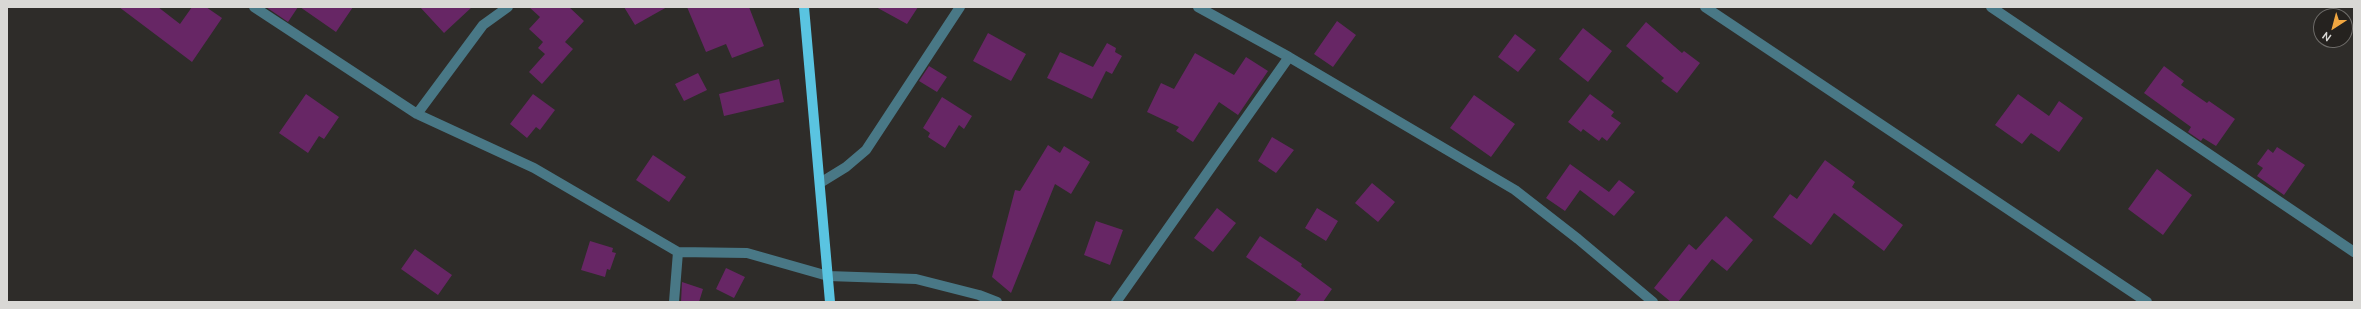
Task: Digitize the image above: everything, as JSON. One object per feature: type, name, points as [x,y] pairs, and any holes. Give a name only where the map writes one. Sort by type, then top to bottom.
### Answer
[{"type":"main road","points":[[804,7],[830,302]]},
{"type":"street","points":[[254,7],[417,114],[534,168],[678,252],[747,253],[828,276],[916,279],[979,295],[997,302]]},
{"type":"street","points":[[417,114],[483,25],[508,7]]},
{"type":"street","points":[[820,183],[846,168],[866,150],[960,7]]},
{"type":"street","points":[[1198,7],[1289,57],[1515,190],[1578,239],[1654,302]]},
{"type":"street","points":[[1705,7],[2147,302]]},
{"type":"street","points":[[1991,7],[2354,252]]},
{"type":"street","points":[[1116,302],[1289,57]]},
{"type":"street","points":[[674,302],[678,252]]},
{"type":"building","points":[[119,7],[158,7],[180,24],[192,7],[206,7],[222,18],[192,62]]},
{"type":"building","points":[[266,7],[298,7],[288,22]]},
{"type":"building","points":[[300,7],[353,7],[336,32]]},
{"type":"building","points":[[420,7],[472,7],[444,33]]},
{"type":"building","points":[[529,7],[569,7],[584,21],[565,42],[573,49],[542,84],[529,72],[545,54],[538,48],[543,42],[529,29],[540,17]]},
{"type":"building","points":[[624,7],[667,7],[635,25]]},
{"type":"building","points":[[687,7],[749,7],[764,46],[732,58],[726,44],[706,52]]},
{"type":"building","points":[[876,7],[918,7],[907,24]]},
{"type":"building","points":[[1337,21],[1356,35],[1333,67],[1314,54]]},
{"type":"building","points":[[1646,22],[1682,53],[1684,51],[1700,63],[1677,93],[1661,81],[1664,78],[1626,46]]},
{"type":"building","points":[[1583,28],[1612,51],[1588,82],[1559,59]]},
{"type":"building","points":[[988,33],[1026,54],[1011,81],[973,61]]},
{"type":"building","points":[[1515,34],[1536,50],[1518,72],[1498,57]]},
{"type":"building","points":[[1107,43],[1116,48],[1115,52],[1122,56],[1112,74],[1106,71],[1092,99],[1047,78],[1060,52],[1093,67]]},
{"type":"building","points":[[1195,53],[1234,75],[1246,57],[1268,71],[1238,115],[1219,102],[1193,142],[1176,131],[1179,127],[1147,112],[1161,83],[1174,89]]},
{"type":"building","points":[[929,66],[947,77],[937,92],[919,81]]},
{"type":"building","points":[[2164,66],[2184,81],[2181,85],[2207,103],[2209,101],[2235,119],[2216,146],[2203,138],[2201,141],[2188,132],[2191,127],[2144,93]]},
{"type":"building","points":[[698,73],[707,90],[684,101],[675,84]]},
{"type":"building","points":[[779,79],[784,102],[724,116],[719,94]]},
{"type":"building","points":[[306,94],[339,117],[324,139],[319,136],[308,153],[279,133]]},
{"type":"building","points":[[533,94],[555,110],[540,130],[536,127],[527,138],[510,124]]},
{"type":"building","points":[[1590,94],[1614,112],[1611,116],[1621,123],[1607,141],[1602,137],[1599,141],[1583,129],[1581,132],[1568,122]]},
{"type":"building","points":[[2018,94],[2049,116],[2059,101],[2083,118],[2059,152],[2031,133],[2022,144],[1995,125]]},
{"type":"building","points":[[1474,95],[1515,124],[1491,157],[1450,128]]},
{"type":"building","points":[[942,97],[972,116],[964,129],[959,125],[945,148],[928,137],[930,133],[923,128]]},
{"type":"building","points":[[1272,137],[1294,150],[1276,173],[1258,161]]},
{"type":"building","points":[[1048,145],[1060,153],[1064,146],[1090,162],[1071,194],[1055,184],[1011,293],[992,277],[1015,190],[1020,191]]},
{"type":"building","points":[[2277,147],[2305,165],[2284,195],[2257,176],[2263,168],[2257,164],[2268,149],[2273,153]]},
{"type":"building","points":[[653,155],[686,177],[669,202],[636,180]]},
{"type":"building","points":[[1825,160],[1855,182],[1852,187],[1903,225],[1884,251],[1834,213],[1811,245],[1773,217],[1790,194],[1797,199]]},
{"type":"building","points":[[1570,164],[1609,192],[1619,180],[1635,192],[1614,216],[1580,190],[1565,211],[1546,198]]},
{"type":"building","points":[[2157,169],[2192,195],[2163,235],[2128,209]]},
{"type":"building","points":[[1372,183],[1395,202],[1378,222],[1355,203]]},
{"type":"building","points":[[1217,208],[1236,223],[1213,252],[1194,238]]},
{"type":"building","points":[[1317,208],[1338,221],[1326,241],[1305,228]]},
{"type":"building","points":[[1726,216],[1753,240],[1727,271],[1712,259],[1678,302],[1671,302],[1654,288],[1689,244],[1696,250]]},
{"type":"building","points":[[1096,221],[1123,230],[1110,265],[1084,255]]},
{"type":"building","points":[[1260,236],[1302,264],[1301,266],[1332,289],[1323,302],[1295,302],[1301,294],[1246,257]]},
{"type":"building","points":[[590,241],[613,248],[612,252],[616,253],[610,270],[607,269],[605,277],[581,270]]},
{"type":"building","points":[[415,249],[452,275],[438,295],[401,269]]},
{"type":"building","points":[[726,268],[745,277],[734,298],[716,289]]},
{"type":"building","points":[[682,282],[703,289],[699,302],[681,302]]}]
